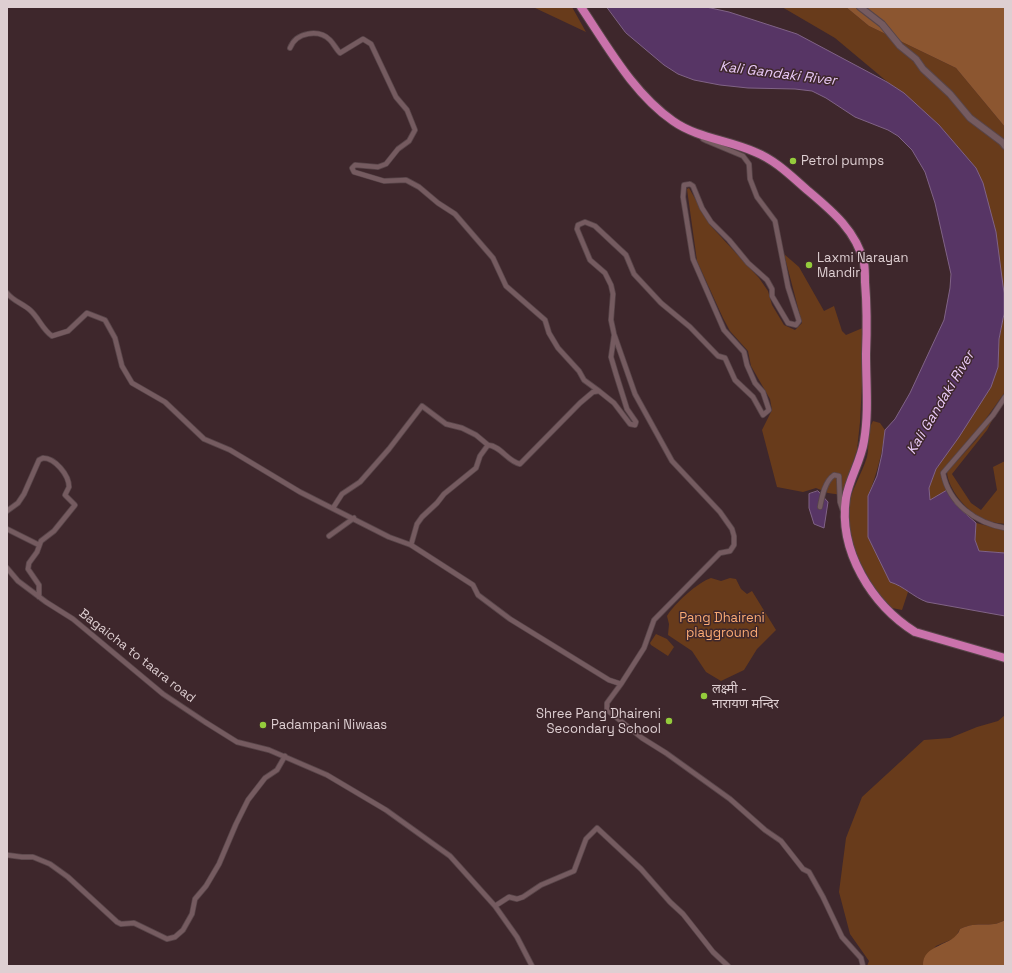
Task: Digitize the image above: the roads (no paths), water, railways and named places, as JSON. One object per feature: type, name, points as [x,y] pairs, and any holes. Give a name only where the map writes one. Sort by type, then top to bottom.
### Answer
[{"type":"highway","points":[[581,7],[624,71],[648,99],[673,121],[705,136],[753,151],[769,158],[839,218],[854,237],[864,264],[867,313],[866,371],[868,406],[864,442],[846,497],[844,523],[847,540],[853,558],[880,604],[905,626],[915,632],[1005,658]]},
{"type":"street","points":[[860,7],[882,24],[900,46],[916,59],[923,70],[950,94],[970,118],[1002,142],[1005,146]]},
{"type":"street","points":[[290,48],[295,40],[310,33],[329,39],[340,53],[363,39],[370,44],[396,97],[407,110],[415,130],[409,141],[398,149],[386,164],[378,167],[355,164],[352,168],[354,172],[384,181],[406,180],[419,187],[438,203],[455,214],[493,258],[506,286],[545,320],[549,333],[558,348],[579,371],[584,380],[614,403],[630,424],[635,425],[636,422],[627,409],[611,357],[614,334]]},
{"type":"street","points":[[705,136],[703,139],[743,156],[747,161],[750,179],[757,197],[775,220],[783,265],[799,321],[796,325],[788,323],[772,296],[772,289],[767,280],[748,264],[729,240],[711,222],[702,208],[693,186],[687,184],[684,185],[683,197],[693,259],[724,330],[744,352],[747,365],[755,383],[765,397],[768,413],[766,415],[761,414],[753,397],[735,380],[725,358],[718,356],[690,327],[661,303],[634,274],[626,255],[595,226],[589,223],[581,223],[578,225],[577,229],[590,260],[605,273],[611,285],[613,294],[611,320],[614,334],[635,394],[665,450],[687,478],[720,512],[732,529],[734,536],[734,545],[730,551],[720,553],[654,620],[644,648],[607,703],[607,710],[642,738],[666,753],[730,799],[765,830],[781,841],[802,869],[808,872],[811,876],[842,937],[861,958],[863,966]]},
{"type":"street","points":[[7,293],[14,300],[30,309],[44,330],[52,336],[68,331],[84,314],[90,313],[105,320],[115,338],[122,366],[132,383],[165,402],[204,439],[230,450],[300,492],[403,543],[411,545],[473,586],[478,595],[530,632],[609,680],[621,684]]},
{"type":"street","points":[[333,508],[342,494],[350,490],[370,471],[396,442],[422,406],[446,424],[462,428],[476,435],[488,445],[497,447],[512,461],[520,464],[580,403],[593,392],[599,390]]},
{"type":"street","points":[[1005,397],[993,415],[943,473],[944,481],[952,496],[959,504],[975,518],[989,525],[1005,528]]},
{"type":"street","points":[[411,545],[417,524],[422,517],[444,494],[476,468],[480,456],[488,445]]},
{"type":"street","points":[[7,511],[18,503],[24,494],[39,460],[48,458],[54,461],[69,481],[69,486],[65,495],[75,505],[54,531],[41,541],[37,552],[28,566],[28,569],[39,585],[39,597]]},
{"type":"street","points":[[820,507],[830,478],[834,475],[838,476],[840,502],[844,523]]},
{"type":"street","points":[[329,536],[354,518]]},
{"type":"street","points":[[7,529],[39,545]]},
{"type":"street","name":"Bagaicha to taara road","points":[[7,568],[18,581],[39,597],[73,619],[163,694],[205,722],[237,742],[264,748],[327,775],[399,819],[450,856],[495,906],[517,937],[532,966]]},
{"type":"street","points":[[7,855],[40,858],[68,877],[117,922],[121,924],[134,923],[158,936],[167,939],[171,938],[178,934],[186,926],[192,914],[195,899],[206,886],[219,864],[248,800],[265,778],[277,770],[285,756]]},
{"type":"street","points":[[495,906],[509,897],[517,899],[523,897],[541,885],[574,871],[586,839],[597,828],[641,869],[686,918],[713,952],[728,966]]},
{"type":"water","name":"Kali Gandaki River","points":[[607,7],[706,7],[729,12],[797,34],[887,82],[904,93],[939,125],[976,168],[983,183],[996,232],[1004,293],[1004,314],[999,339],[998,367],[991,387],[959,437],[936,469],[929,488],[930,500],[947,490],[956,505],[976,523],[975,540],[979,551],[1005,553],[1005,616],[927,602],[900,586],[890,582],[868,537],[868,496],[877,476],[885,430],[895,419],[910,393],[944,320],[950,288],[951,274],[935,203],[925,172],[912,150],[898,136],[888,130],[855,117],[826,98],[812,91],[720,85],[694,80],[678,74],[664,65],[626,33]]},
{"type":"water","points":[[818,491],[828,502],[824,528],[814,524],[809,508],[809,494]]},
{"type":"place","name":"Petrol pumps","points":[[793,161]]},
{"type":"place","name":"Laxmi Narayan Mandir","points":[[809,265]]},
{"type":"place","name":"लक्ष्मी - नारायण मन्दिर","points":[[704,696]]},
{"type":"place","name":"Shree Pang Dhaireni Secondary School","points":[[669,721]]},
{"type":"place","name":"Padampani Niwaas","points":[[263,725]]},
{"type":"park label","name":"Pang Dhaireni playground","points":[[722,626]]}]
